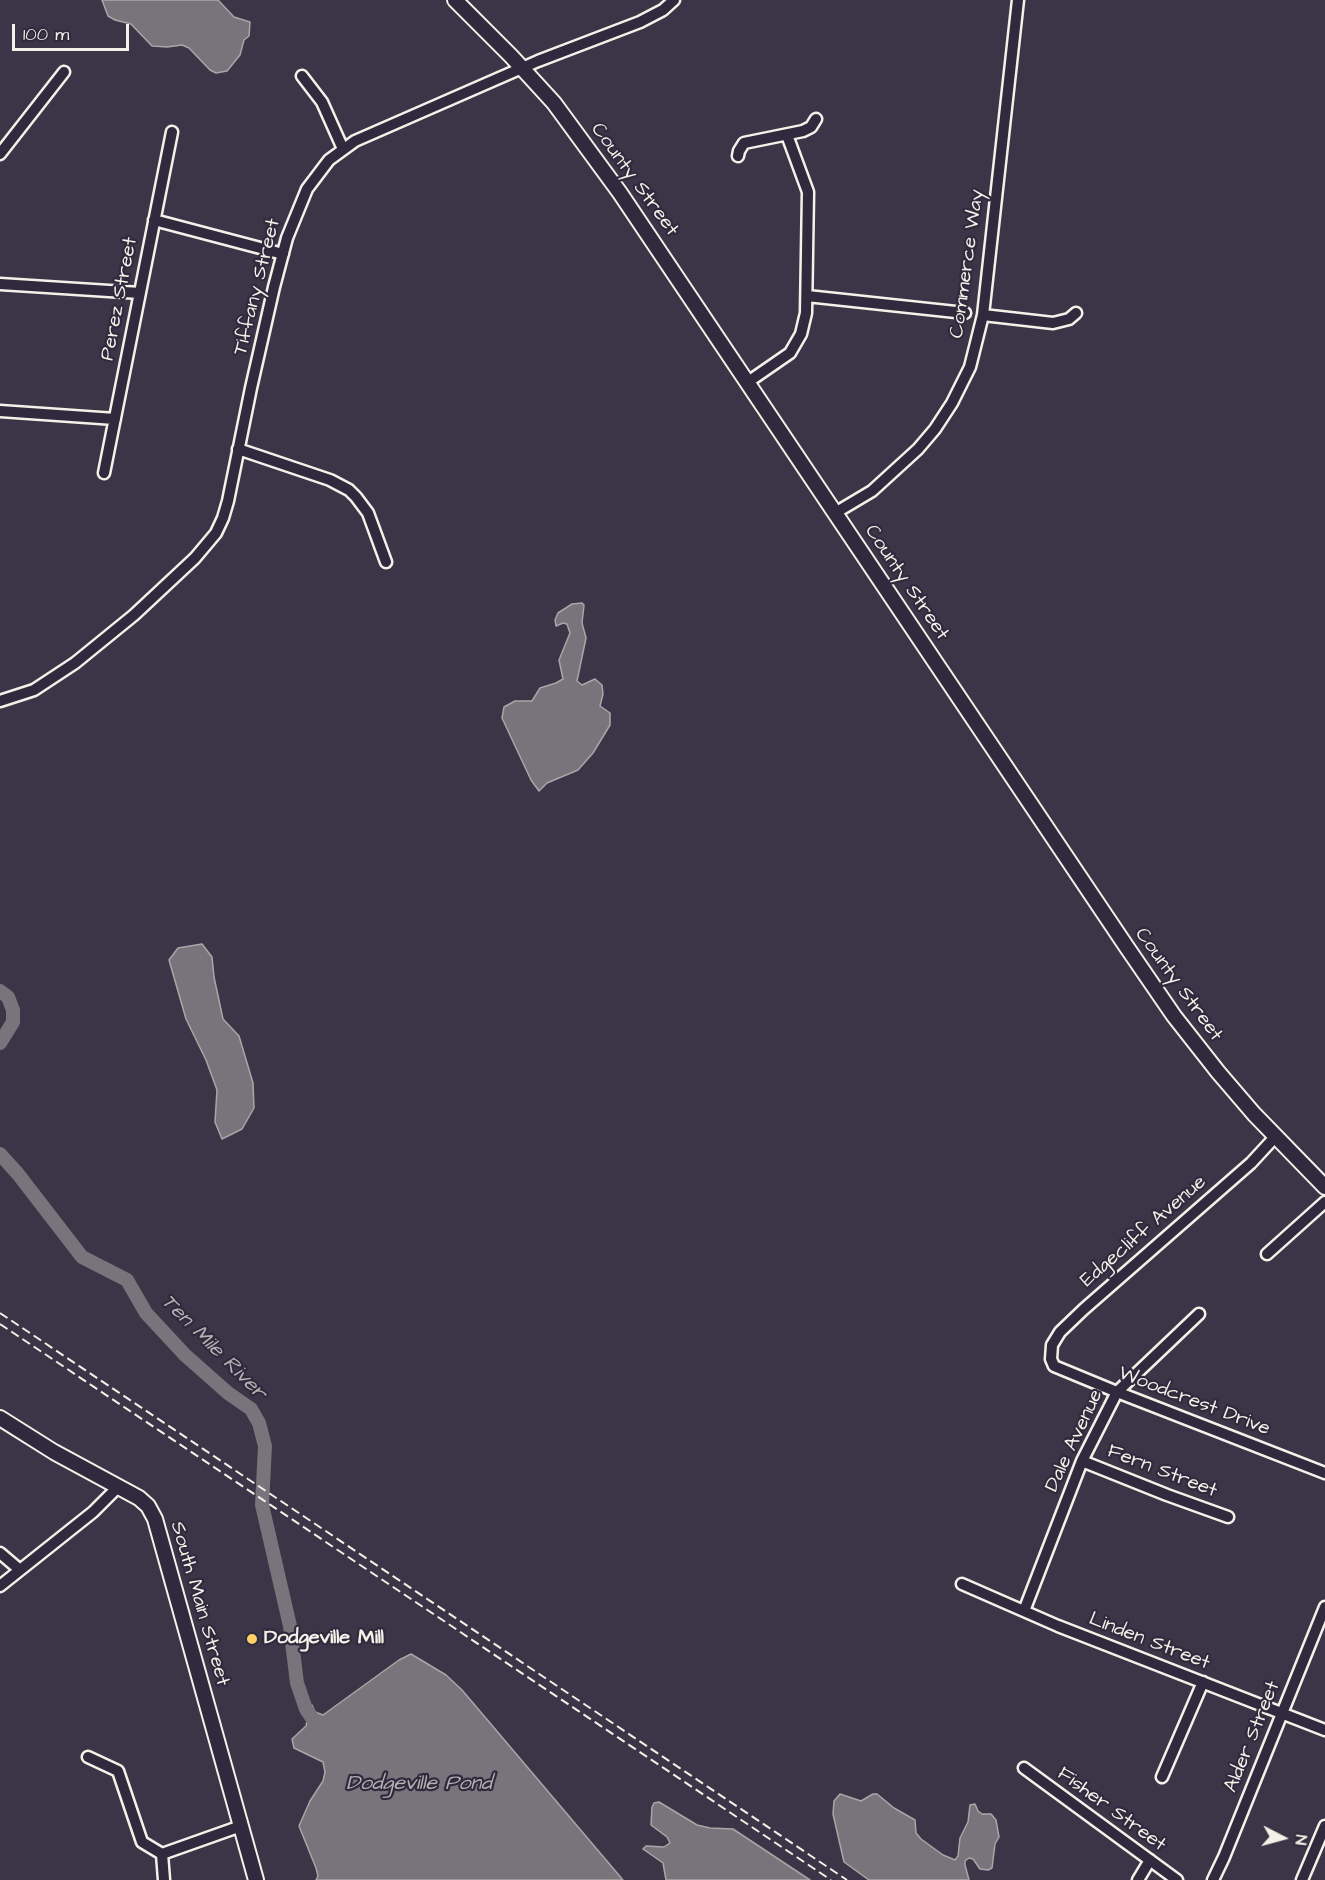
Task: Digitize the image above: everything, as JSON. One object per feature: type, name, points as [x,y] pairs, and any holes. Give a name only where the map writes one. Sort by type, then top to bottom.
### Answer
[{"type":"main road","name":"County Street","points":[[455,0],[554,103],[601,165],[1128,951],[1174,1016],[1218,1072],[1275,1137],[1325,1187]]},
{"type":"main road","name":"South Main Street","points":[[0,1418],[54,1452],[140,1498],[148,1506],[155,1519],[256,1880]]},
{"type":"street","name":"Tiffany Street","points":[[0,701],[34,690],[62,673],[134,615],[204,549],[223,518],[283,254],[307,189],[325,165],[343,149],[372,133],[640,22],[663,10],[674,0]]},
{"type":"street","name":"Commerce Way","points":[[835,513],[872,491],[935,429],[962,386],[976,348],[983,315],[1018,0]]},
{"type":"street","points":[[0,154],[64,72]]},
{"type":"street","points":[[302,76],[322,102],[343,149]]},
{"type":"street","points":[[738,156],[741,147],[748,142],[808,130],[816,119]]},
{"type":"street","name":"Perez Street","points":[[104,473],[172,132]]},
{"type":"street","points":[[748,382],[790,353],[801,334],[806,313],[808,192],[787,135]]},
{"type":"street","points":[[154,220],[283,254]]},
{"type":"street","points":[[0,284],[140,293]]},
{"type":"street","points":[[807,296],[965,312]]},
{"type":"street","points":[[983,315],[1053,323],[1069,319],[1076,313]]},
{"type":"street","points":[[0,411],[115,419]]},
{"type":"street","points":[[238,449],[330,480],[349,490],[368,513],[386,562]]},
{"type":"street","name":"Edgecliff Avenue","points":[[1052,1362],[1052,1345],[1060,1332],[1251,1162],[1275,1137]]},
{"type":"street","points":[[1267,1254],[1325,1202]]},
{"type":"street","name":"Dale Avenue","points":[[1023,1611],[1082,1461],[1117,1392],[1199,1314]]},
{"type":"street","name":"Woodcrest Drive","points":[[1052,1362],[1054,1366],[1117,1392],[1325,1473]]},
{"type":"street","name":"Fern Street","points":[[1082,1461],[1228,1517]]},
{"type":"street","points":[[0,1586],[93,1512],[119,1486]]},
{"type":"street","points":[[0,1553],[20,1570]]},
{"type":"street","name":"Linden Street","points":[[962,1584],[1023,1611],[1325,1730]]},
{"type":"street","name":"Alder Street","points":[[1213,1880],[1325,1607]]},
{"type":"street","points":[[1162,1777],[1203,1682]]},
{"type":"street","points":[[88,1757],[118,1771],[142,1842],[162,1854]]},
{"type":"street","name":"Fisher Street","points":[[1024,1768],[1178,1880]]},
{"type":"street","points":[[162,1854],[241,1826]]},
{"type":"street","points":[[1302,1880],[1325,1826]]},
{"type":"street","points":[[162,1854],[164,1880]]},
{"type":"street","points":[[1138,1880],[1150,1860]]},
{"type":"water","points":[[102,0],[218,0],[234,17],[250,22],[249,36],[244,40],[240,55],[227,71],[216,73],[210,70],[189,48],[182,45],[152,46],[131,24],[108,16]]},
{"type":"water","points":[[582,603],[584,605],[582,623],[586,638],[577,681],[582,685],[595,679],[602,685],[603,694],[600,706],[610,713],[610,725],[593,753],[578,770],[547,783],[539,791],[531,780],[502,718],[504,707],[515,701],[532,701],[540,688],[563,679],[559,660],[570,633],[567,624],[556,626],[555,620],[558,613],[572,604]]},
{"type":"water","points":[[202,944],[212,957],[223,1019],[239,1036],[253,1083],[254,1108],[242,1129],[222,1139],[215,1122],[217,1090],[206,1060],[186,1019],[169,960],[178,948]]},
{"type":"water","name":"Dodgeville Pond","points":[[411,1654],[446,1675],[462,1690],[623,1880],[316,1880],[318,1876],[316,1868],[299,1826],[310,1801],[323,1781],[325,1772],[323,1762],[294,1748],[292,1739],[306,1726],[307,1721],[302,1712],[312,1705],[315,1712],[323,1715],[399,1660]]},
{"type":"water","points":[[840,1794],[861,1801],[877,1794],[894,1808],[915,1820],[916,1833],[921,1839],[943,1855],[955,1860],[958,1856],[960,1838],[968,1822],[970,1805],[975,1804],[978,1811],[982,1814],[991,1814],[996,1820],[999,1837],[995,1844],[992,1868],[980,1869],[973,1859],[969,1858],[965,1861],[965,1865],[969,1880],[869,1880],[844,1862],[833,1814],[834,1801]]},
{"type":"water","points":[[659,1802],[697,1825],[733,1829],[810,1880],[666,1880],[663,1863],[643,1849],[646,1846],[664,1847],[670,1843],[667,1837],[651,1825],[652,1807],[654,1803]]},
{"type":"waterway","name":"Ten Mile River","points":[[0,991],[8,997],[13,1010],[13,1022],[0,1043]]},
{"type":"waterway","name":"Ten Mile River","points":[[0,1154],[82,1257],[127,1280],[146,1313],[185,1355],[228,1393],[251,1409],[259,1423],[265,1446],[262,1505],[290,1626],[297,1683],[306,1709],[316,1724]]},
{"type":"railway","points":[[0,1313],[847,1880]]},
{"type":"railway","points":[[0,1324],[831,1880]]},
{"type":"place","name":"Dodgeville Mill","points":[[252,1639]]}]
